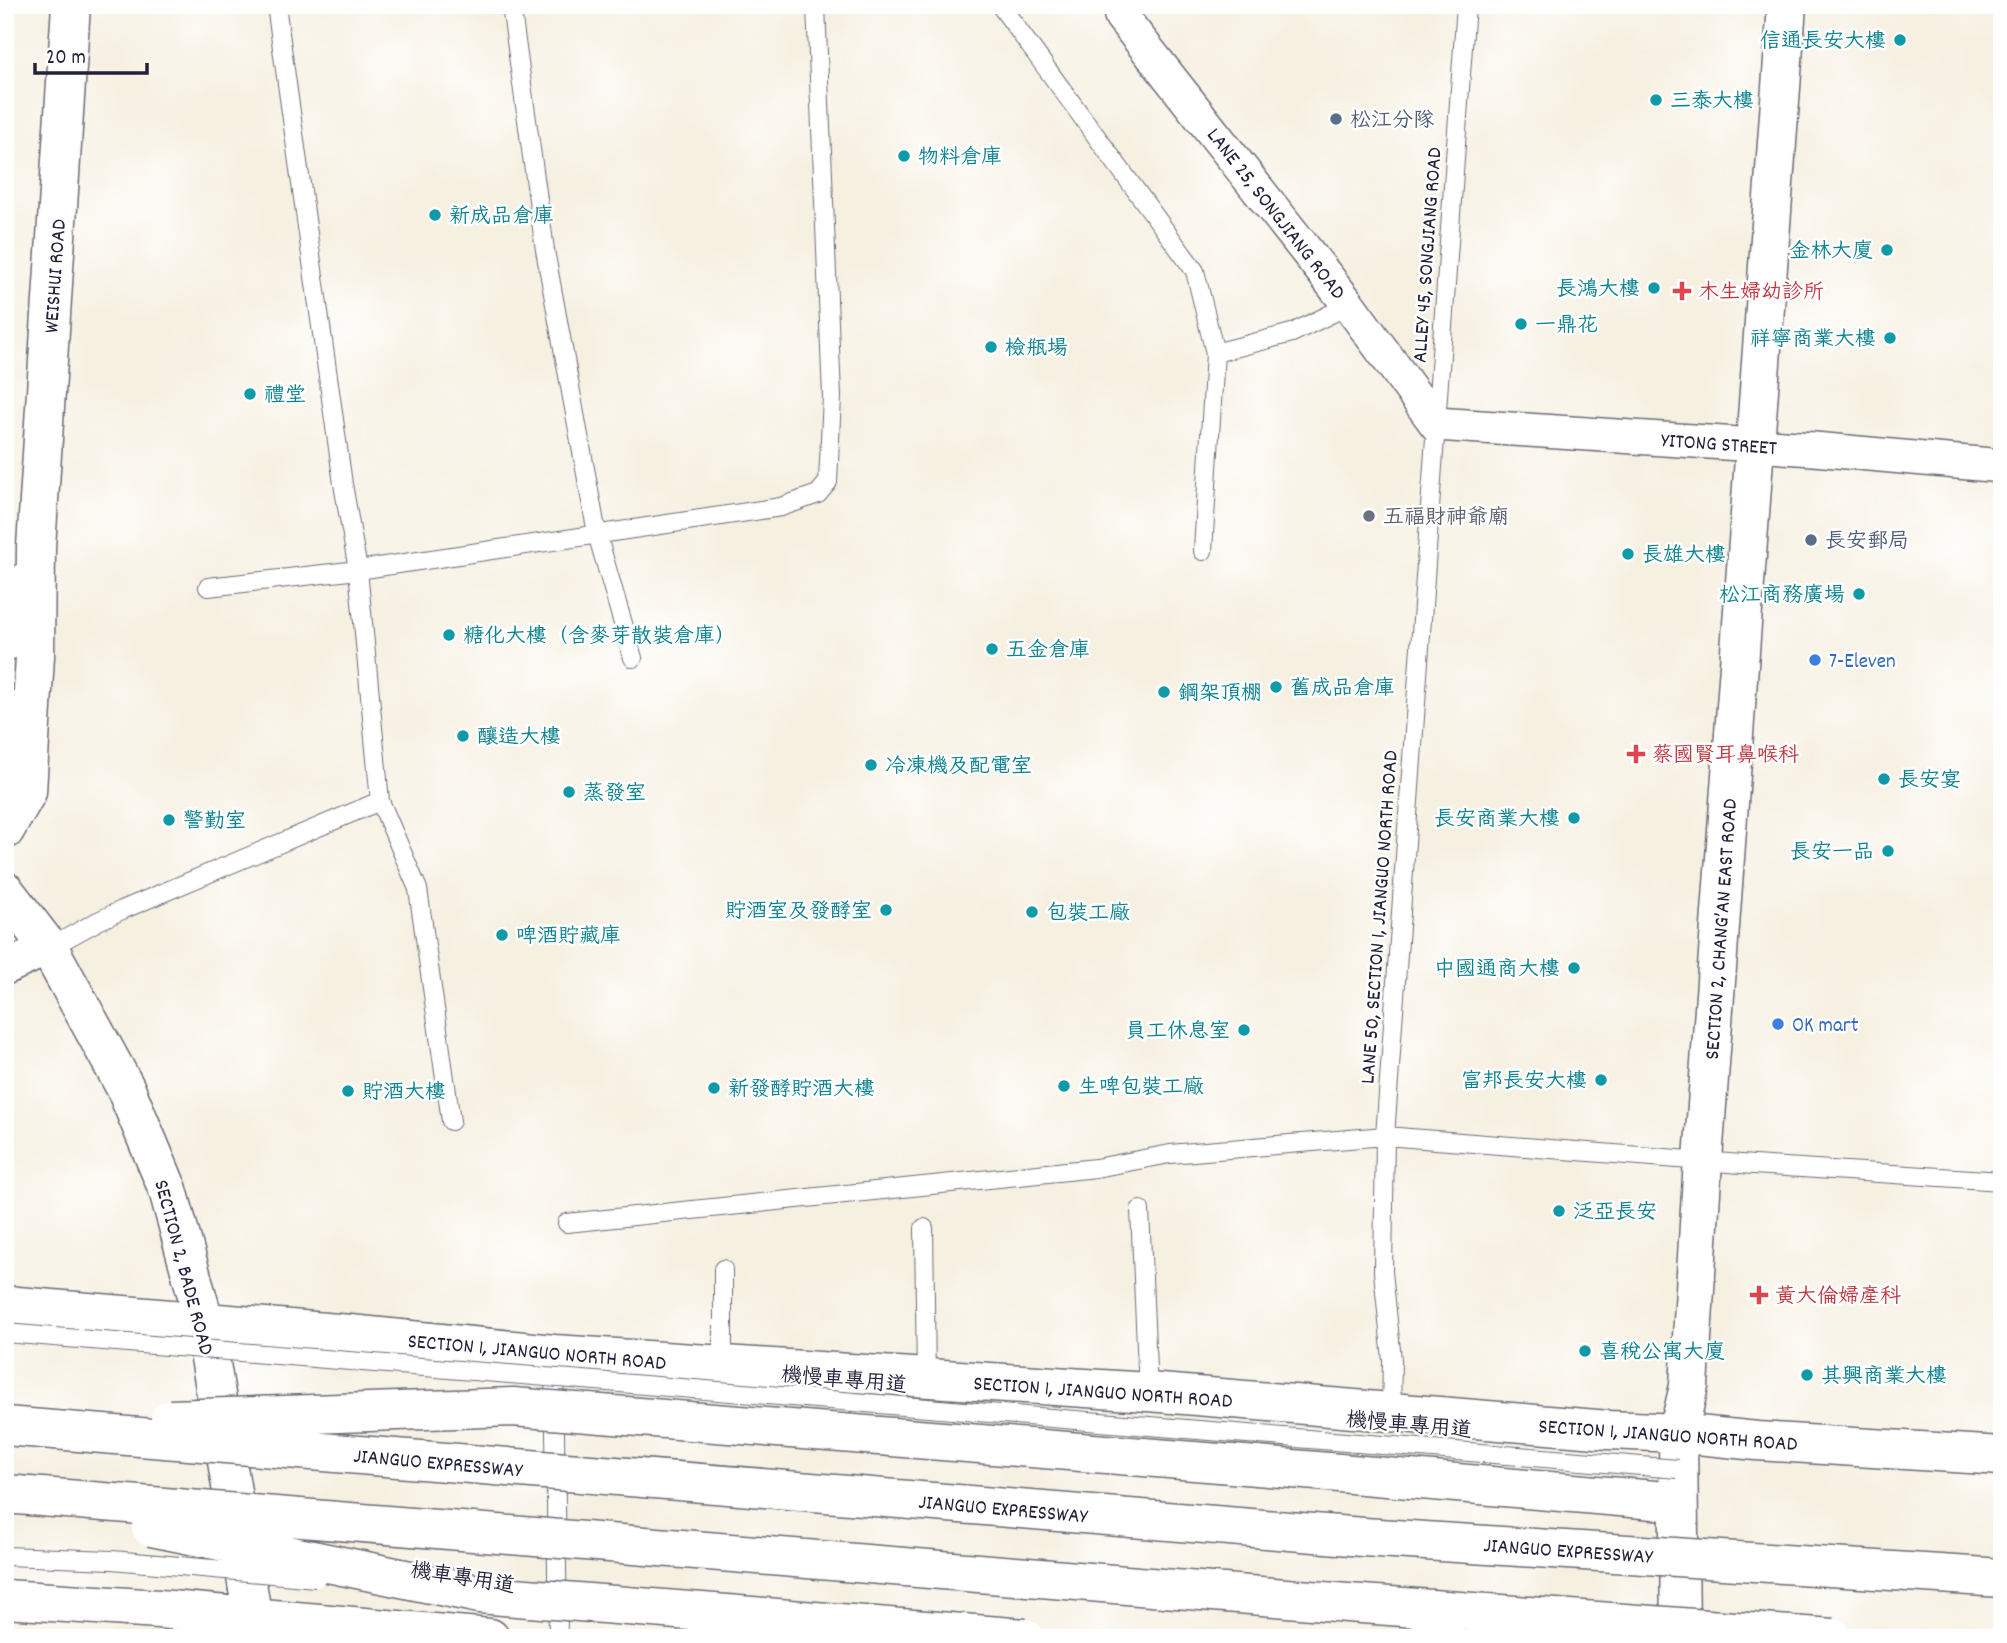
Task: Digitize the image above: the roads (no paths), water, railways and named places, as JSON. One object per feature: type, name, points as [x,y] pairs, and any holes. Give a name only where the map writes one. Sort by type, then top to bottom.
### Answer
[{"type":"main road","name":"WEISHUI ROAD","points":[[5,830],[27,792],[35,656],[36,547],[71,5]]},
{"type":"main road","name":"SECTION 2, CHANG’AN EAST ROAD","points":[[1680,1638],[1678,1468],[1689,1387],[1787,5]]},
{"type":"main road","name":"WEISHUI ROAD","points":[[5,642],[36,547]]},
{"type":"main road","name":"SECTION 2, BADE ROAD","points":[[5,891],[49,948],[125,1087],[168,1190],[204,1321],[254,1627]]},
{"type":"main road","name":"SECTION 1, JIANGUO NORTH ROAD","points":[[5,1305],[554,1354],[1148,1392],[1609,1430],[1678,1468],[1756,1441],[2002,1456]]},
{"type":"main road","points":[[5,1425],[513,1407],[1257,1466],[1678,1468]]},
{"type":"main road","name":"JIANGUO EXPRESSWAY","points":[[5,1425],[1363,1537],[2002,1578]]},
{"type":"main road","points":[[5,1496],[1334,1602],[1833,1638]]},
{"type":"main road","points":[[5,1496],[478,1594],[1025,1638]]},
{"type":"main road","points":[[5,1599],[254,1627],[490,1638]]},
{"type":"street","name":"LANE 25, SONGJIANG ROAD","points":[[1123,9],[1349,305],[1436,424]]},
{"type":"street","name":"YITONG STREET","points":[[1436,424],[1814,449],[2002,466]]},
{"type":"street","points":[[5,968],[49,948]]},
{"type":"lane","points":[[276,5],[343,484],[358,570],[380,801],[418,889],[451,1121]]},
{"type":"lane","points":[[511,5],[545,250],[597,534],[633,658]]},
{"type":"lane","points":[[208,587],[358,570],[781,507],[818,494],[828,482],[832,397],[816,5]]},
{"type":"lane","points":[[1000,5],[1195,271],[1215,354],[1203,551]]},
{"type":"lane","name":"ALLEY 45, SONGJIANG ROAD","points":[[1436,424],[1466,5]]},
{"type":"lane","points":[[1215,354],[1292,333],[1349,305]]},
{"type":"lane","name":"LANE 50, SECTION 1, JIANGUO NORTH ROAD","points":[[1391,1413],[1392,1360],[1383,1272],[1385,1136],[1436,424]]},
{"type":"lane","points":[[49,948],[122,910],[380,801]]},
{"type":"lane","points":[[567,1223],[1096,1168],[1170,1154],[1385,1136],[2002,1181]]},
{"type":"lane","points":[[1140,1210],[1148,1392]]},
{"type":"lane","points":[[924,1228],[926,1379]]},
{"type":"lane","points":[[723,1269],[723,1366]]},
{"type":"lane","name":"機慢車專用道","points":[[5,1334],[1678,1468]]},
{"type":"lane","points":[[554,1354],[558,1638]]},
{"type":"lane","name":"機車專用道","points":[[5,1556],[112,1560],[316,1578],[550,1614],[915,1638]]},
{"type":"place","name":"信通長安大樓","points":[[1900,40]]},
{"type":"place","name":"三泰大樓","points":[[1656,100]]},
{"type":"place","name":"松江分隊","points":[[1336,119]]},
{"type":"place","name":"物料倉庫","points":[[904,156]]},
{"type":"place","name":"新成品倉庫","points":[[435,215]]},
{"type":"place","name":"金林大廈","points":[[1887,250]]},
{"type":"place","name":"長鴻大樓","points":[[1654,288]]},
{"type":"place","name":"木生婦幼診所","points":[[1682,291]]},
{"type":"place","name":"一鼎花","points":[[1521,324]]},
{"type":"place","name":"祥寧商業大樓","points":[[1890,338]]},
{"type":"place","name":"檢瓶場","points":[[991,347]]},
{"type":"place","name":"禮堂","points":[[250,394]]},
{"type":"place","name":"五福財神爺廟","points":[[1369,516]]},
{"type":"place","name":"長安郵局","points":[[1811,540]]},
{"type":"place","name":"長雄大樓","points":[[1628,554]]},
{"type":"place","name":"松江商務廣場","points":[[1859,594]]},
{"type":"place","name":"糖化大樓（含麥芽散裝倉庫）","points":[[449,635]]},
{"type":"place","name":"五金倉庫","points":[[992,649]]},
{"type":"place","name":"7-Eleven","points":[[1815,660]]},
{"type":"place","name":"舊成品倉庫","points":[[1276,687]]},
{"type":"place","name":"鋼架頂棚","points":[[1164,692]]},
{"type":"place","name":"釀造大樓","points":[[463,736]]},
{"type":"place","name":"蔡國賢耳鼻喉科","points":[[1636,754]]},
{"type":"place","name":"冷凍機及配電室","points":[[871,765]]},
{"type":"place","name":"長安宴","points":[[1884,779]]},
{"type":"place","name":"蒸發室","points":[[569,792]]},
{"type":"place","name":"長安商業大樓","points":[[1574,818]]},
{"type":"place","name":"警勤室","points":[[169,820]]},
{"type":"place","name":"長安一品","points":[[1888,851]]},
{"type":"place","name":"貯酒室及發酵室","points":[[886,910]]},
{"type":"place","name":"包裝工廠","points":[[1032,912]]},
{"type":"place","name":"啤酒貯藏庫","points":[[502,935]]},
{"type":"place","name":"中國通商大樓","points":[[1574,968]]},
{"type":"place","name":"OK mart","points":[[1778,1024]]},
{"type":"place","name":"員工休息室","points":[[1244,1030]]},
{"type":"place","name":"富邦長安大樓","points":[[1601,1080]]},
{"type":"place","name":"生啤包裝工廠","points":[[1064,1086]]},
{"type":"place","name":"新發酵貯酒大樓","points":[[714,1088]]},
{"type":"place","name":"貯酒大樓","points":[[348,1091]]},
{"type":"place","name":"泛亞長安","points":[[1559,1211]]},
{"type":"place","name":"黃大倫婦產科","points":[[1759,1295]]},
{"type":"place","name":"喜稅公寓大廈","points":[[1585,1351]]},
{"type":"place","name":"其興商業大樓","points":[[1807,1375]]}]
